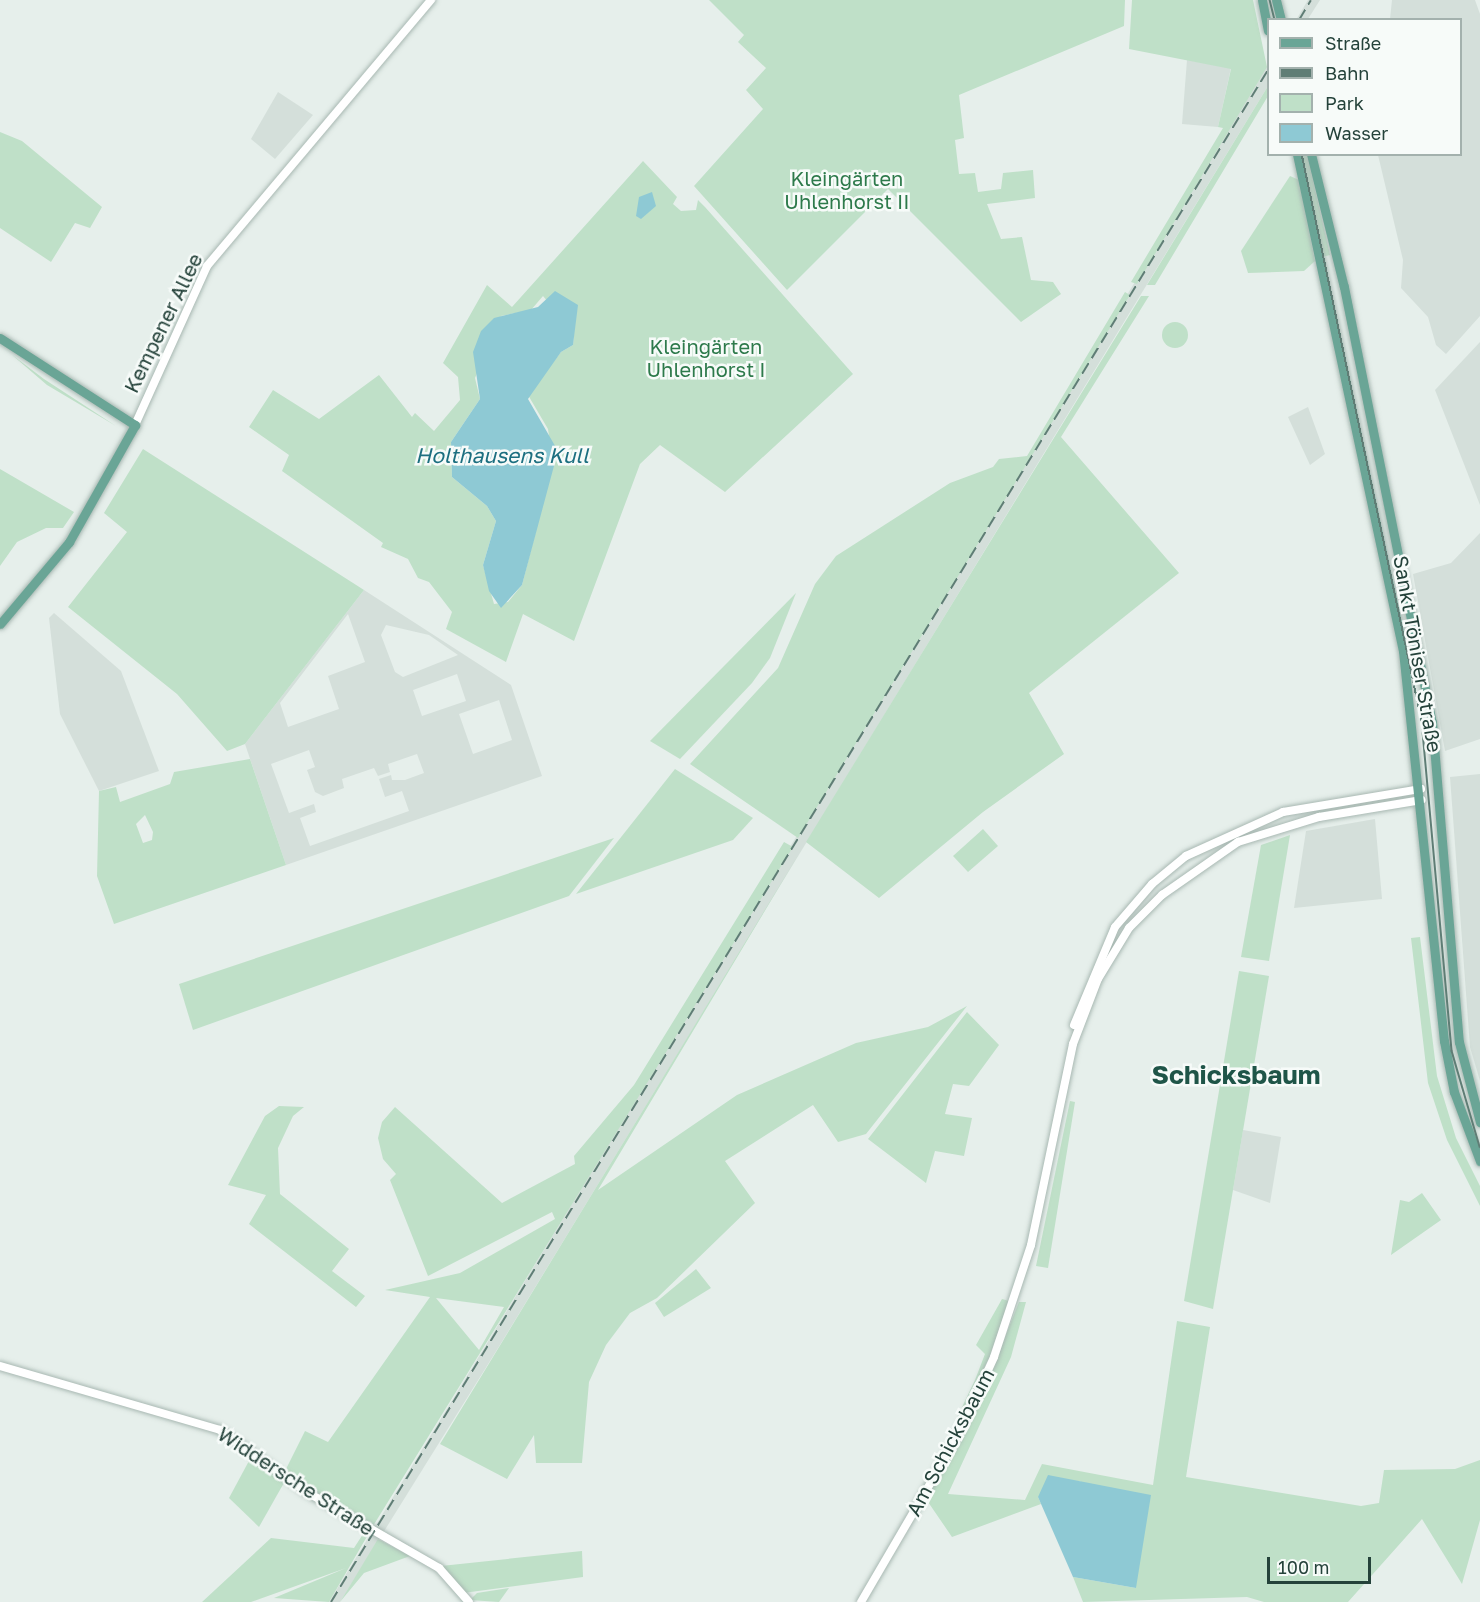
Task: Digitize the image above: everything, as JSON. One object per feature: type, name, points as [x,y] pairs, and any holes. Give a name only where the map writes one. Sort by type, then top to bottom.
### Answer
[{"type":"main road","points":[[1262,0],[1267,21]]},
{"type":"main road","points":[[1276,0],[1280,18]]},
{"type":"main road","name":"Sankt Töniser Straße","points":[[1297,156],[1403,651],[1421,789],[1444,1041],[1454,1092],[1480,1161]]},
{"type":"main road","name":"Sankt Töniser Straße","points":[[1311,156],[1344,287],[1432,722],[1459,1042],[1480,1122]]},
{"type":"main road","points":[[0,338],[135,425]]},
{"type":"main road","name":"Kempener Allee","points":[[0,624],[69,542],[135,425]]},
{"type":"street","name":"Kempener Allee","points":[[135,425],[207,266],[431,0]]},
{"type":"street","name":"Am Schicksbaum","points":[[861,1602],[957,1438],[994,1357],[1031,1245],[1072,1032],[1106,941],[1146,890],[1186,856],[1283,812],[1421,789]]},
{"type":"street","name":"Am Schicksbaum","points":[[1067,1064],[1107,963],[1129,928],[1162,895],[1238,842],[1319,818],[1422,800]]},
{"type":"street","name":"Widdersche Straße","points":[[0,1366],[220,1430],[305,1491],[439,1568],[469,1602]]},
{"type":"shaded area","points":[[1308,0],[1320,0],[1309,18],[1297,18]]},
{"type":"shaded area","points":[[1392,0],[1475,0],[1480,14],[1480,316],[1446,354],[1436,345],[1428,317],[1401,288],[1403,260],[1378,156],[1462,156],[1462,18],[1390,18]]},
{"type":"shaded area","points":[[1187,60],[1231,68],[1218,127],[1182,124]]},
{"type":"shaded area","points":[[1267,66],[1267,88],[495,1353],[340,1602],[329,1602]]},
{"type":"shaded area","points":[[278,92],[313,115],[275,159],[251,139]]},
{"type":"shaded area","points":[[1480,342],[1480,505],[1435,390]]},
{"type":"shaded area","points":[[1308,407],[1325,454],[1310,465],[1288,417]]},
{"type":"shaded area","points":[[1480,533],[1480,739],[1445,751],[1413,574],[1451,563]]},
{"type":"shaded area","points":[[364,590],[511,685],[542,776],[286,865],[245,744]],"holes":[[[348,614],[365,662],[328,676],[339,709],[288,727],[280,703]],[[386,625],[429,635],[458,655],[403,677],[395,672],[381,635]],[[457,674],[466,701],[422,716],[413,690]],[[499,700],[512,740],[473,754],[459,714]],[[309,750],[315,767],[307,770],[315,792],[323,796],[344,788],[342,779],[374,768],[378,776],[390,772],[388,764],[417,754],[424,773],[405,780],[392,780],[391,775],[379,779],[385,797],[402,791],[409,811],[310,846],[300,818],[316,812],[314,804],[289,813],[271,764]]]},
{"type":"shaded area","points":[[54,613],[121,671],[159,771],[99,791],[60,714],[49,618]]},
{"type":"shaded area","points":[[1480,774],[1480,1081],[1470,1047],[1450,777]]},
{"type":"shaded area","points":[[1375,819],[1382,899],[1294,908],[1306,831]]},
{"type":"shaded area","points":[[1243,1130],[1281,1137],[1270,1203],[1233,1190]]},
{"type":"green space","name":"Kleingärten Uhlenhorst II","points":[[709,0],[1125,0],[1124,26],[959,95],[964,138],[955,140],[959,174],[975,173],[978,192],[1001,189],[1003,173],[1033,170],[1035,198],[987,204],[1001,239],[1022,237],[1031,280],[1053,282],[1061,294],[1021,322],[888,189],[787,290],[694,186],[763,109],[746,90],[766,68],[738,42],[744,35]]},
{"type":"green space","points":[[1132,0],[1253,0],[1267,67],[1137,284],[1131,282],[1223,128],[1218,127],[1231,69],[1129,49]]},
{"type":"green space","points":[[1267,88],[1267,98],[1155,285],[1147,285]]},
{"type":"green space","points":[[0,132],[22,141],[102,207],[90,228],[75,223],[51,262],[0,228]]},
{"type":"green space","points":[[1299,156],[1307,156],[1330,255],[1322,257]]},
{"type":"green space","name":"Kleingärten Uhlenhorst I","points":[[643,161],[677,197],[673,204],[681,211],[696,210],[698,200],[705,207],[853,374],[725,492],[660,445],[640,464],[574,641],[523,614],[506,662],[446,629],[452,612],[429,582],[418,578],[408,559],[381,547],[383,543],[282,471],[289,455],[249,427],[273,390],[319,419],[379,375],[412,417],[415,413],[434,431],[460,400],[458,377],[443,363],[487,285],[512,307]],"holes":[[[543,296],[574,333],[573,345],[561,352],[528,395],[548,429],[553,464],[522,585],[508,602],[494,604],[483,565],[496,521],[487,506],[452,477],[451,442],[480,399],[475,378],[501,316],[531,310]]]},
{"type":"green space","points":[[1290,176],[1299,180],[1315,261],[1304,271],[1248,273],[1241,251]]},
{"type":"green space","points":[[1125,292],[1130,295],[798,838],[690,764],[778,668],[815,584],[836,556],[950,483],[993,467],[999,459],[1027,456]]},
{"type":"green space","points":[[1141,296],[1149,296],[1061,437],[1179,573],[1029,693],[1064,754],[983,812],[879,898],[806,842]]},
{"type":"green space","points":[[1175,322],[1184,326],[1188,335],[1184,344],[1175,348],[1166,344],[1162,335],[1166,326]]},
{"type":"green space","points":[[11,354],[44,379],[116,426],[47,385]]},
{"type":"green space","points":[[143,449],[364,590],[245,744],[227,751],[177,694],[68,607],[127,532],[104,513]]},
{"type":"green space","points":[[0,469],[74,512],[63,528],[46,528],[17,542],[0,566]]},
{"type":"green space","points":[[796,593],[770,658],[752,683],[680,759],[650,741]]},
{"type":"green space","points":[[250,759],[286,865],[114,924],[97,876],[99,791],[116,787],[120,802],[170,784],[174,772]],"holes":[[[145,815],[153,832],[152,840],[143,843],[136,824]]]},
{"type":"green space","points":[[675,769],[753,818],[733,840],[576,894]]},
{"type":"green space","points":[[983,829],[998,846],[968,872],[953,856]]},
{"type":"green space","points":[[1290,835],[1269,961],[1241,957],[1261,845]]},
{"type":"green space","points":[[614,838],[569,896],[193,1030],[179,984]]},
{"type":"green space","points":[[784,842],[793,847],[373,1526],[284,1473],[305,1431],[328,1442],[430,1297],[385,1290],[460,1273],[555,1219],[552,1212],[428,1276],[390,1180],[396,1174],[383,1159],[378,1138],[382,1122],[395,1107],[502,1203],[575,1164],[574,1156],[634,1085]],"holes":[[[436,1298],[504,1307],[479,1350]]]},
{"type":"green space","points":[[800,852],[598,1190],[737,1095],[856,1043],[928,1027],[967,1006],[866,1134],[838,1142],[813,1105],[725,1161],[755,1203],[657,1298],[630,1313],[606,1345],[589,1382],[582,1463],[536,1463],[534,1435],[507,1479],[440,1444]]},
{"type":"green space","points":[[1420,937],[1437,1076],[1456,1138],[1480,1186],[1480,1206],[1447,1140],[1428,1083],[1411,938]]},
{"type":"green space","points":[[1239,971],[1269,976],[1213,1309],[1184,1301]]},
{"type":"green space","points":[[967,1012],[999,1045],[969,1086],[953,1084],[945,1114],[972,1118],[964,1156],[935,1151],[926,1183],[868,1139]]},
{"type":"green space","points":[[1070,1101],[1075,1102],[1048,1268],[1036,1266]]},
{"type":"green space","points":[[279,1106],[304,1107],[293,1116],[278,1148],[280,1194],[349,1249],[332,1271],[365,1296],[356,1307],[249,1224],[266,1195],[228,1185],[265,1116]]},
{"type":"green space","points":[[1422,1193],[1441,1220],[1391,1255],[1400,1200],[1409,1202]]},
{"type":"green space","points":[[696,1269],[711,1288],[664,1317],[655,1303]]},
{"type":"green space","points":[[1002,1299],[1009,1301],[989,1358],[920,1495],[975,1380],[985,1354],[976,1345]]},
{"type":"green space","points":[[1019,1302],[1026,1302],[1011,1357],[948,1494],[1025,1500],[1042,1464],[1153,1485],[1177,1321],[1210,1327],[1186,1477],[1361,1506],[1379,1503],[1384,1470],[1455,1469],[1480,1460],[1480,1520],[1462,1584],[1422,1519],[1348,1602],[1264,1602],[1247,1597],[1083,1602],[1073,1577],[1136,1588],[1080,1481],[1038,1497],[1041,1504],[952,1537],[926,1499],[984,1390]]},
{"type":"green space","points":[[250,1459],[285,1481],[259,1527],[229,1498]]},
{"type":"green space","points":[[365,1531],[369,1533],[329,1602],[274,1598],[346,1568],[251,1602],[202,1602],[271,1538],[354,1548]]},
{"type":"green space","points":[[378,1539],[410,1556],[364,1573],[340,1602]]},
{"type":"green space","points":[[582,1551],[583,1577],[463,1593],[441,1566]]},
{"type":"green space","points":[[509,1588],[499,1602],[470,1600],[477,1593]]},
{"type":"water","points":[[652,192],[656,206],[641,219],[636,216],[639,197]]},
{"type":"water","name":"Holthausens Kull","points":[[555,291],[578,305],[573,345],[561,352],[528,399],[558,451],[522,585],[501,608],[489,591],[483,565],[496,521],[487,506],[452,477],[451,442],[480,399],[473,352],[481,331],[494,318],[538,307]]},
{"type":"water","points":[[1048,1475],[1151,1495],[1136,1588],[1073,1577],[1038,1497]]},
{"type":"tram line","points":[[1270,0],[1274,18]]},
{"type":"tram line","points":[[1302,156],[1422,721],[1452,1051],[1480,1147]]},
{"type":"railway","points":[[1300,18],[1311,0]]},
{"type":"railway","points":[[331,1602],[1267,72]]},
{"type":"district","name":"Schicksbaum","points":[[1236,1075]]}]
